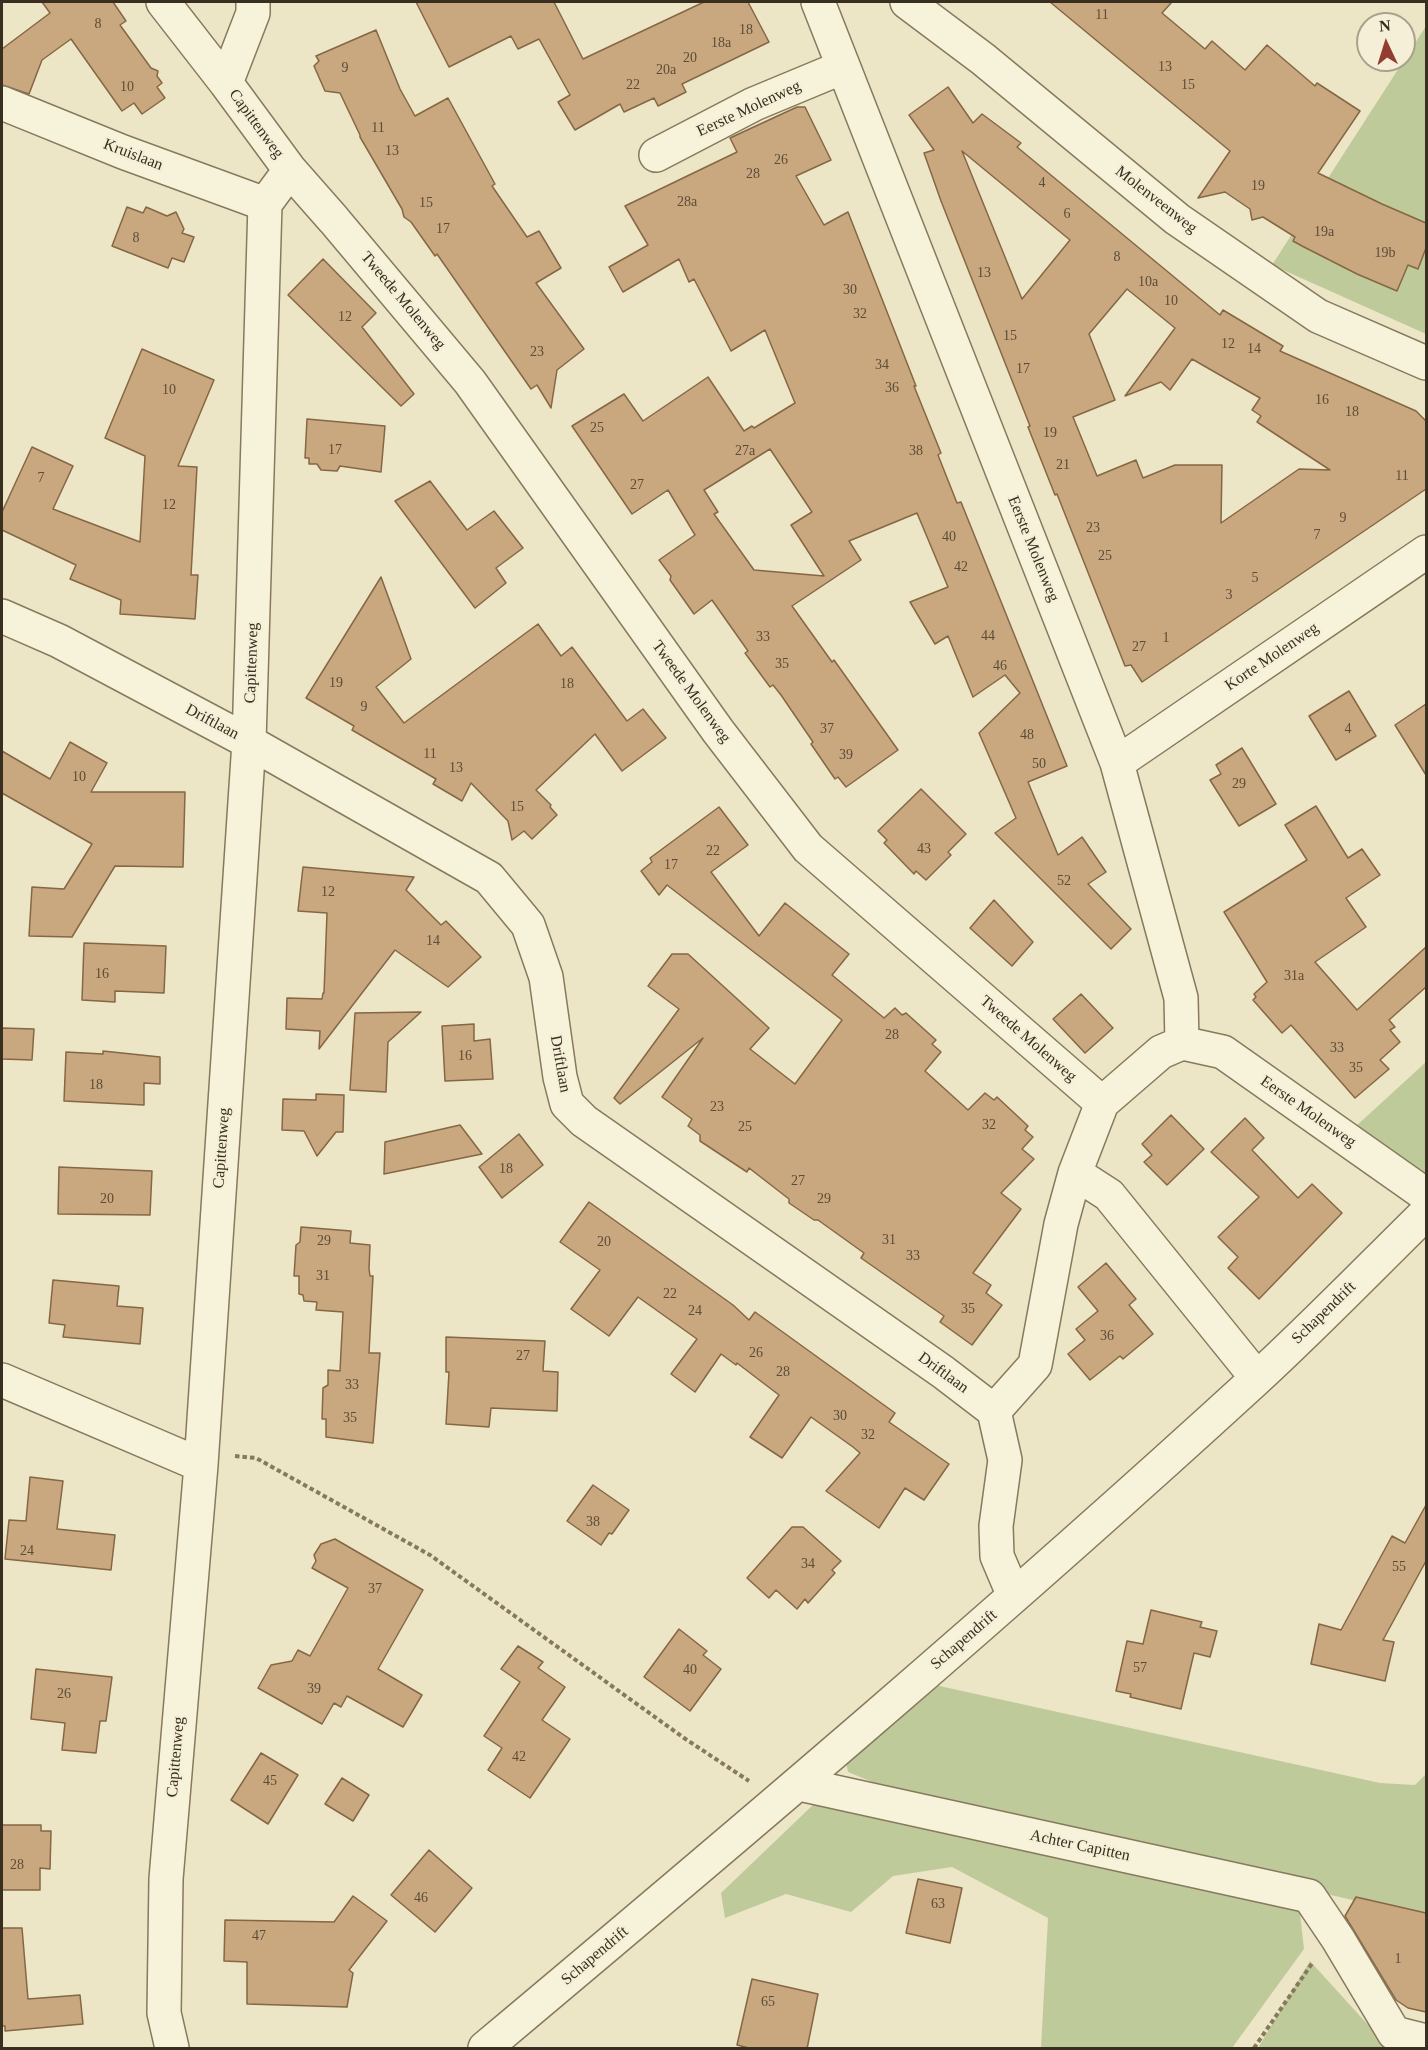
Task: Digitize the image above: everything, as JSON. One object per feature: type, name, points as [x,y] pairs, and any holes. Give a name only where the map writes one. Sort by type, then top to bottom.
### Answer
[{"type":"street","points":[[163,2],[226,83]]},
{"type":"street","name":"Capittenweg","points":[[172,2049],[164,2013],[166,1879],[202,1459],[249,742],[265,204],[290,170],[226,83],[253,13],[253,2]]},
{"type":"street","name":"Eerste Molenweg","points":[[818,2],[1117,763],[1180,998],[1182,1042],[1223,1052],[1426,1195]]},
{"type":"street","name":"Molenveenweg","points":[[907,2],[983,59],[1177,219],[1318,316],[1426,363]]},
{"type":"street","name":"Eerste Molenweg","points":[[656,155],[754,104],[843,67]]},
{"type":"street","name":"Kruislaan","points":[[2,103],[123,152],[265,204]]},
{"type":"street","name":"Tweede Molenweg","points":[[290,170],[470,382],[718,730],[808,848],[1102,1103]]},
{"type":"street","name":"Korte Molenweg","points":[[1117,763],[1426,552]]},
{"type":"street","name":"Driftlaan","points":[[2,616],[59,641],[249,742],[489,878],[528,924],[546,976],[560,1077],[567,1104],[584,1121],[943,1372],[994,1411]]},
{"type":"street","points":[[1014,1596],[997,1556],[996,1526],[1005,1460],[994,1411],[1035,1365],[1061,1224],[1075,1173],[1102,1103],[1161,1052],[1182,1042]]},
{"type":"street","points":[[1075,1173],[1109,1195],[1257,1378]]},
{"type":"street","name":"Schapendrift","points":[[485,2049],[789,1792],[1014,1596],[1257,1378],[1426,1213]]},
{"type":"street","points":[[2,1380],[202,1459]]},
{"type":"street","name":"Achter Capitten","points":[[789,1792],[1309,1896],[1394,2033],[1426,2041]]},
{"type":"path","points":[[202,1459],[256,1458],[430,1556],[684,1738],[789,1792]]},
{"type":"path","points":[[1254,2049],[1314,1960],[1338,1940]]},
{"type":"green space","points":[[1426,26],[1426,334],[1272,265],[1396,72],[1416,72],[1416,42]]},
{"type":"green space","points":[[1426,1062],[1426,1179],[1354,1128]]},
{"type":"green space","points":[[935,1685],[1380,1783],[1415,1785],[1426,1774],[1426,1917],[911,1798],[848,1772],[846,1762]]},
{"type":"green space","points":[[816,1802],[1299,1904],[1304,1949],[1232,2048],[1041,2048],[1048,1918],[952,1867],[893,1876],[851,1912],[786,1894],[725,1918],[721,1893]]},
{"type":"green space","points":[[1310,1961],[1370,2027],[1385,2040],[1425,2048],[1258,2048]]},
{"type":"building","points":[[42,2],[113,2],[126,21],[120,25],[151,68],[158,71],[157,76],[162,83],[157,87],[165,98],[142,114],[134,103],[122,111],[71,39],[42,60],[29,94],[2,85],[2,49],[50,13]]},
{"type":"building","points":[[416,2],[554,2],[583,59],[704,2],[748,2],[769,42],[682,84],[686,92],[658,106],[654,98],[624,112],[620,104],[575,130],[558,102],[570,95],[539,39],[518,49],[511,36],[449,67]]},
{"type":"building","points":[[1050,2],[1172,2],[1162,13],[1205,49],[1212,41],[1245,70],[1267,45],[1315,86],[1317,83],[1360,111],[1318,173],[1426,223],[1426,248],[1418,269],[1408,265],[1397,291],[1302,246],[1293,241],[1295,237],[1263,217],[1252,220],[1250,209],[1225,192],[1198,198],[1230,151]]},
{"type":"building","points":[[376,30],[400,89],[415,116],[448,98],[495,184],[492,186],[527,237],[539,231],[561,268],[536,283],[584,349],[557,370],[551,408],[537,385],[531,389],[437,254],[435,256],[411,222],[404,217],[402,209],[360,137],[340,93],[325,91],[314,66],[319,61],[316,56]]},
{"type":"building","points":[[948,87],[973,123],[982,114],[1021,143],[1017,147],[1220,315],[1223,310],[1283,346],[1280,351],[1416,411],[1426,421],[1426,489],[1142,682],[1131,665],[1125,666],[1028,427],[1030,426],[924,153],[934,150],[909,115]],"holes":[[[962,151],[1070,240],[1022,299]],[[1127,289],[1175,328],[1125,396],[1161,382],[1170,390],[1192,359],[1260,398],[1252,410],[1261,416],[1257,422],[1330,470],[1299,469],[1221,523],[1222,465],[1175,465],[1143,478],[1136,460],[1097,476],[1073,417],[1115,400],[1089,334]]]},
{"type":"building","points":[[797,107],[805,107],[831,160],[796,176],[824,225],[848,212],[941,453],[938,455],[957,503],[961,502],[1067,766],[1028,782],[1058,855],[1082,837],[1106,872],[1088,884],[1131,929],[1111,949],[995,833],[1016,818],[979,733],[1020,693],[1005,675],[973,697],[948,636],[935,644],[910,602],[948,587],[917,513],[849,541],[861,560],[792,606],[832,662],[834,660],[898,750],[846,787],[838,777],[835,779],[781,695],[773,685],[770,687],[745,653],[748,651],[712,600],[694,614],[670,580],[671,576],[659,560],[695,535],[668,490],[632,514],[572,426],[624,394],[643,421],[708,377],[744,431],[752,426],[754,428],[795,403],[765,330],[731,351],[694,279],[689,282],[679,259],[623,292],[609,267],[648,245],[625,206],[737,152],[730,138]],"holes":[[[770,449],[812,512],[791,525],[824,576],[754,570],[714,514],[718,512],[704,490]]]},
{"type":"building","points":[[127,207],[143,213],[146,207],[167,216],[176,212],[184,229],[182,233],[194,237],[184,262],[172,258],[168,268],[112,246]]},
{"type":"building","points":[[323,259],[376,313],[362,327],[414,394],[401,406],[288,295]]},
{"type":"building","points":[[142,349],[214,380],[178,466],[197,467],[191,575],[198,575],[195,619],[120,614],[121,600],[70,579],[76,565],[2,530],[2,512],[32,447],[73,466],[53,509],[140,542],[145,456],[105,438]]},
{"type":"building","points":[[307,419],[385,426],[381,472],[340,466],[337,471],[321,470],[317,464],[309,464],[309,458],[305,458]]},
{"type":"building","points":[[430,481],[467,530],[494,511],[523,548],[496,568],[506,583],[475,608],[395,501]]},
{"type":"building","points":[[381,577],[411,659],[376,687],[404,723],[538,624],[561,656],[572,647],[627,721],[643,709],[666,738],[622,771],[595,734],[536,790],[551,805],[550,807],[557,815],[532,839],[524,831],[512,840],[508,821],[471,783],[462,801],[433,784],[436,779],[352,730],[354,726],[306,698]]},
{"type":"building","points":[[1349,691],[1376,736],[1336,760],[1309,716]]},
{"type":"building","points":[[1426,704],[1426,775],[1395,725]]},
{"type":"building","points":[[70,742],[107,763],[91,792],[185,792],[183,867],[115,866],[72,937],[29,936],[32,887],[64,889],[92,844],[2,793],[2,751],[50,779]]},
{"type":"building","points":[[1242,748],[1276,804],[1239,826],[1210,780],[1221,774],[1216,765]]},
{"type":"building","points":[[921,789],[966,834],[948,852],[951,855],[926,880],[916,871],[914,874],[884,843],[887,840],[878,831]]},
{"type":"building","points":[[1316,806],[1348,858],[1362,849],[1380,875],[1346,898],[1366,927],[1315,962],[1357,1010],[1426,947],[1426,987],[1389,1020],[1395,1027],[1390,1030],[1400,1042],[1380,1060],[1389,1069],[1355,1098],[1291,1025],[1282,1033],[1253,1000],[1256,997],[1254,994],[1267,982],[1224,912],[1307,860],[1285,825]]},
{"type":"building","points":[[719,807],[748,845],[711,872],[759,936],[785,903],[849,954],[832,975],[884,1018],[895,1008],[902,1015],[906,1013],[936,1040],[932,1044],[941,1052],[925,1071],[968,1110],[985,1093],[994,1100],[997,1097],[1028,1126],[1025,1130],[1033,1137],[1022,1149],[1034,1159],[1001,1193],[1021,1209],[973,1273],[991,1285],[986,1293],[1002,1305],[972,1345],[940,1322],[944,1316],[861,1258],[864,1253],[818,1220],[814,1220],[789,1203],[789,1199],[749,1168],[747,1172],[700,1141],[700,1135],[688,1126],[692,1119],[662,1097],[703,1038],[620,1104],[614,1098],[679,1009],[648,986],[672,954],[688,954],[769,1028],[750,1049],[795,1084],[842,1020],[667,885],[659,895],[641,871],[652,862],[650,858]]},
{"type":"building","points":[[303,867],[414,877],[406,890],[441,925],[446,921],[481,957],[448,987],[395,950],[319,1049],[320,1031],[286,1029],[287,998],[322,999],[324,993],[327,913],[298,911]]},
{"type":"building","points":[[994,900],[1033,942],[1012,966],[970,928]]},
{"type":"building","points":[[84,943],[166,946],[164,993],[115,991],[115,1002],[82,1000]]},
{"type":"building","points":[[1081,994],[1113,1028],[1085,1053],[1053,1019]]},
{"type":"building","points":[[421,1012],[388,1042],[386,1092],[350,1090],[355,1013]]},
{"type":"building","points":[[474,1024],[474,1041],[490,1039],[493,1079],[445,1081],[442,1026]]},
{"type":"building","points":[[2,1028],[34,1029],[32,1060],[2,1059]]},
{"type":"building","points":[[103,1051],[160,1057],[160,1084],[144,1083],[144,1105],[64,1101],[66,1052],[103,1054]]},
{"type":"building","points":[[316,1094],[344,1095],[343,1132],[336,1132],[317,1156],[304,1131],[282,1130],[283,1099],[316,1100]]},
{"type":"building","points":[[1171,1115],[1204,1149],[1167,1185],[1144,1162],[1152,1155],[1142,1144]]},
{"type":"building","points":[[1245,1118],[1264,1138],[1252,1150],[1298,1198],[1312,1184],[1342,1213],[1259,1299],[1228,1268],[1238,1257],[1218,1237],[1259,1197],[1211,1152]]},
{"type":"building","points":[[460,1125],[482,1154],[384,1174],[385,1142]]},
{"type":"building","points":[[519,1134],[543,1165],[502,1198],[479,1167]]},
{"type":"building","points":[[59,1167],[152,1171],[150,1215],[58,1214]]},
{"type":"building","points":[[589,1202],[733,1305],[749,1320],[755,1312],[895,1413],[889,1422],[949,1464],[924,1500],[905,1488],[879,1528],[826,1491],[860,1453],[811,1417],[782,1458],[750,1437],[779,1395],[737,1363],[736,1365],[721,1354],[695,1392],[671,1374],[697,1339],[638,1297],[609,1336],[571,1309],[600,1270],[560,1242]]},
{"type":"building","points":[[301,1227],[351,1231],[350,1243],[370,1245],[369,1269],[370,1276],[373,1276],[369,1353],[380,1353],[373,1443],[326,1437],[326,1419],[322,1419],[323,1388],[328,1385],[328,1370],[340,1371],[343,1312],[316,1310],[317,1302],[304,1301],[303,1295],[299,1294],[299,1276],[294,1276],[296,1245],[300,1242]]},
{"type":"building","points":[[1106,1263],[1136,1299],[1129,1305],[1153,1334],[1123,1359],[1120,1356],[1090,1380],[1068,1354],[1085,1340],[1076,1329],[1098,1311],[1078,1287]]},
{"type":"building","points":[[53,1280],[119,1286],[117,1306],[143,1308],[140,1344],[63,1337],[65,1325],[49,1323]]},
{"type":"building","points":[[446,1337],[545,1341],[543,1371],[558,1372],[557,1411],[491,1408],[489,1427],[446,1424],[449,1372],[446,1372]]},
{"type":"building","points":[[30,1477],[63,1481],[57,1529],[115,1535],[111,1570],[5,1559],[9,1520],[26,1521]]},
{"type":"building","points":[[593,1485],[629,1510],[601,1545],[567,1521]]},
{"type":"building","points":[[1426,1505],[1426,1561],[1383,1640],[1394,1642],[1385,1681],[1311,1664],[1319,1624],[1341,1630],[1392,1536],[1405,1543]]},
{"type":"building","points":[[792,1527],[803,1527],[841,1561],[832,1570],[835,1573],[808,1603],[805,1599],[797,1609],[776,1590],[769,1598],[747,1578]]},
{"type":"building","points":[[335,1539],[423,1590],[378,1669],[422,1695],[403,1727],[347,1696],[341,1707],[334,1703],[322,1724],[258,1688],[271,1665],[292,1661],[298,1650],[310,1656],[348,1588],[312,1568],[316,1561],[314,1555],[321,1544]]},
{"type":"building","points":[[1151,1610],[1202,1622],[1200,1627],[1217,1631],[1210,1657],[1194,1653],[1181,1709],[1130,1697],[1131,1694],[1116,1691],[1127,1641],[1143,1644]]},
{"type":"building","points":[[679,1629],[707,1651],[703,1655],[721,1669],[690,1711],[644,1677]]},
{"type":"building","points":[[518,1646],[543,1662],[538,1668],[565,1687],[542,1720],[570,1739],[530,1798],[488,1770],[502,1748],[484,1736],[520,1682],[501,1669]]},
{"type":"building","points":[[36,1669],[112,1677],[106,1721],[100,1721],[96,1753],[62,1750],[65,1723],[31,1719]]},
{"type":"building","points":[[261,1753],[298,1775],[268,1824],[231,1800]]},
{"type":"building","points":[[342,1778],[369,1795],[353,1821],[325,1804]]},
{"type":"building","points":[[2,1825],[41,1825],[41,1831],[51,1831],[50,1869],[40,1868],[40,1890],[2,1890]]},
{"type":"building","points":[[429,1850],[472,1888],[435,1932],[391,1895]]},
{"type":"building","points":[[918,1879],[962,1888],[950,1943],[906,1933]]},
{"type":"building","points":[[353,1896],[387,1921],[349,1970],[353,1973],[347,2007],[247,2004],[247,1962],[224,1961],[225,1920],[334,1922]]},
{"type":"building","points":[[1356,1897],[1426,1913],[1426,2012],[1408,2008],[1396,2000],[1345,1916]]},
{"type":"building","points":[[2,1928],[22,1928],[28,1999],[80,1995],[83,2024],[5,2031],[5,2026],[2,2026]]},
{"type":"building","points":[[752,1979],[818,1994],[807,2049],[753,2049],[737,2045]]}]
